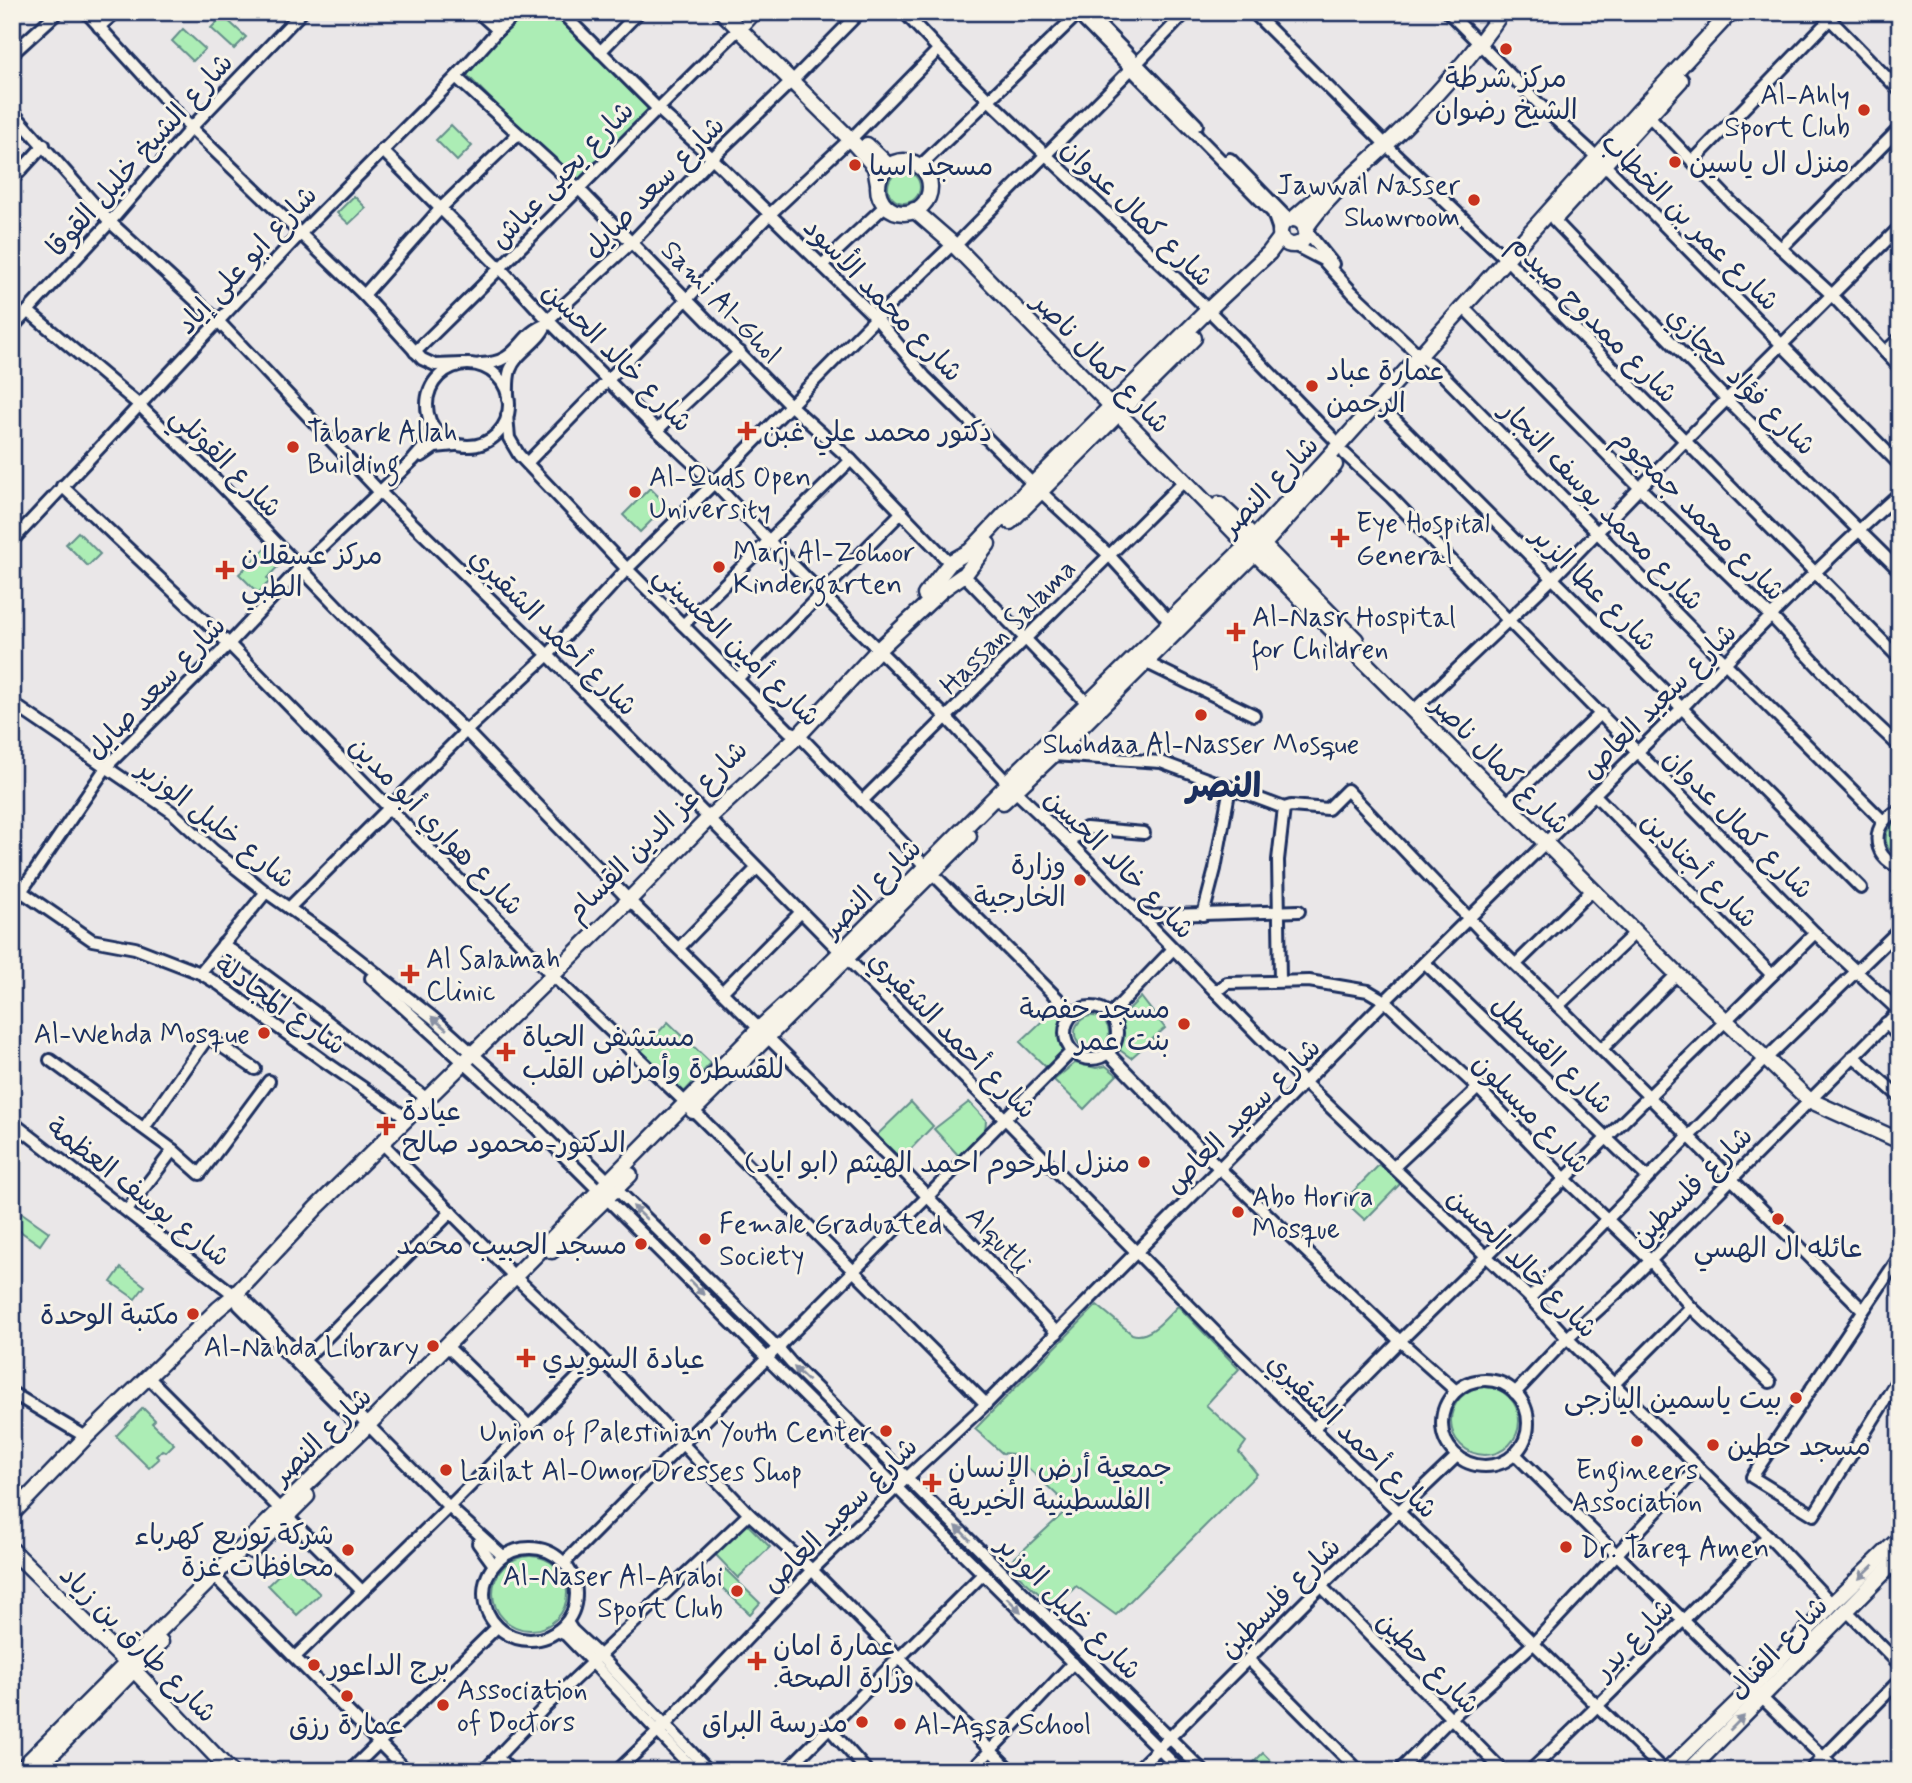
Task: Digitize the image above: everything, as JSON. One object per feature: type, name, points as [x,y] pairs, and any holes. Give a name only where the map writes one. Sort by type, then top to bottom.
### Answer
[{"type":"main road","points":[[722,12],[742,26],[853,137],[889,166]]},
{"type":"main road","points":[[733,12],[742,26]]},
{"type":"main road","name":"شارع عز الدين القسام","points":[[1478,40],[1493,12]]},
{"type":"main road","name":"شارع عز الدين القسام","points":[[234,1295],[287,1232],[794,733],[933,587],[951,562],[970,551],[1036,488],[1286,240],[1304,237],[1305,229],[1330,197],[1502,12]]},
{"type":"main road","name":"شارع النصر","points":[[1343,450],[1385,410],[1509,263],[1601,162],[1649,116],[1742,12]]},
{"type":"main road","name":"شارع النصر","points":[[1010,786],[1053,755],[1255,545],[1428,359],[1509,263],[1554,220],[1725,16]]},
{"type":"main road","points":[[853,137],[875,167],[879,194],[886,205],[899,212],[919,207],[928,196],[929,182],[920,166],[902,161],[889,166],[878,183]]},
{"type":"main road","name":"شارع عز الدين القسام","points":[[1286,240],[1282,225],[1383,142]]},
{"type":"main road","name":"شارع كمال ناصر","points":[[919,207],[957,242],[1118,409],[1549,841],[1812,1098],[1900,1141]]},
{"type":"main road","points":[[1291,219],[1301,222],[1305,229]]},
{"type":"main road","name":"شارع كمال ناصر","points":[[1118,409],[1184,482],[1255,545]]},
{"type":"main road","name":"شارع عز الدين القسام","points":[[876,647],[942,590],[964,575],[978,554],[1036,488]]},
{"type":"main road","name":"شارع النصر","points":[[130,1666],[929,871],[1169,621],[1255,545]]},
{"type":"main road","points":[[951,562],[963,560],[967,565],[964,575]]},
{"type":"main road","name":"شارع كمال ناصر","points":[[1416,708],[1511,799],[1592,890],[1635,933],[1678,975],[1728,1017]]},
{"type":"main road","name":"شارع كمال ناصر","points":[[1812,1098],[1900,1131]]},
{"type":"main road","name":"شارع عز الدين القسام","points":[[12,1514],[86,1437],[234,1295],[406,1117]]},
{"type":"main road","name":"شارع النصر","points":[[368,1429],[452,1350],[518,1278]]},
{"type":"main road","name":"شارع النصر","points":[[22,1768],[220,1581],[284,1512]]},
{"type":"main road","name":"شارع القنال","points":[[1689,1771],[1832,1604],[1900,1538]]},
{"type":"main road","name":"شارع طارق بن زياد","points":[[12,1550],[130,1666],[230,1771]]},
{"type":"main road","name":"شارع القنال","points":[[1666,1771],[1847,1611],[1900,1556]]},
{"type":"street","points":[[12,54],[58,12]]},
{"type":"street","points":[[86,12],[191,128],[364,295],[419,356],[435,365],[468,364],[483,367],[497,376],[505,386],[509,400],[507,415],[495,435],[475,445]]},
{"type":"street","points":[[99,27],[116,12]]},
{"type":"street","name":"شارع الشيخ خليل القوقا","points":[[12,328],[110,222],[191,128],[302,12]]},
{"type":"street","points":[[478,12],[498,30]]},
{"type":"street","name":"شارع ابو على إياد","points":[[12,541],[301,233],[518,12]]},
{"type":"street","name":"شارع محمد الأسود","points":[[561,12],[876,318],[925,377],[1036,488],[1109,555],[1169,621]]},
{"type":"street","points":[[600,52],[639,12]]},
{"type":"street","name":"شارع يحيى عياش","points":[[419,356],[578,188],[756,12]]},
{"type":"street","name":"شارع سعد صايل","points":[[468,364],[502,361],[538,327],[547,322],[632,242],[712,158],[860,12]]},
{"type":"street","name":"شارع كمال عدوان","points":[[904,12],[938,50],[1044,154],[1156,258],[1815,933],[1899,1010]]},
{"type":"street","points":[[289,908],[467,731],[548,656],[627,569],[876,318],[1135,66],[1186,12]]},
{"type":"street","name":"شارع ممدوح صيدم","points":[[1253,12],[1509,263],[1900,659]]},
{"type":"street","name":"شارع عمر بن الخطاب","points":[[1448,12],[1752,313],[1780,345],[1900,465]]},
{"type":"street","points":[[1709,12],[1725,16]]},
{"type":"street","points":[[920,166],[1080,13],[1291,219]]},
{"type":"street","points":[[1693,161],[1827,15],[1900,91]]},
{"type":"street","points":[[419,356],[428,378],[429,419],[440,435],[460,445],[505,445],[523,459],[608,380],[771,214],[853,137],[938,50]]},
{"type":"street","points":[[1135,66],[1273,213],[1286,240]]},
{"type":"street","name":"Sami Al-Ghol","points":[[456,76],[578,188],[791,406],[851,460],[951,562]]},
{"type":"street","name":"شارع أحمد الشقيري","points":[[12,111],[110,222],[219,322],[379,491],[548,656],[1313,1429],[1666,1771]]},
{"type":"street","points":[[1649,116],[1732,203],[1831,294],[1900,368]]},
{"type":"street","points":[[1781,248],[1900,128]]},
{"type":"street","points":[[364,295],[441,208],[518,134]]},
{"type":"street","points":[[12,180],[44,145]]},
{"type":"street","name":"شارع خالد الحسن","points":[[383,150],[501,269],[547,322],[715,483],[820,593],[947,718],[1010,786],[1067,840],[1306,1084],[1530,1298],[1567,1338],[1768,1536],[1832,1604]]},
{"type":"street","points":[[822,265],[886,205]]},
{"type":"street","name":"شارع فؤاد حجازي","points":[[1554,220],[1727,400],[1900,571]]},
{"type":"street","points":[[1416,708],[1554,577],[1684,442],[1900,227]]},
{"type":"street","name":"شارع محمد يوسف النجار","points":[[1305,229],[1335,267],[1883,821]]},
{"type":"street","name":"شارع محمد يوسف النجار","points":[[1286,240],[1323,260],[1352,292],[1428,359]]},
{"type":"street","name":"شارع القوتلي","points":[[28,311],[138,404],[214,478],[366,636],[467,731],[627,898]]},
{"type":"street","name":"شارع محمد جمجوم","points":[[1469,313],[1639,488],[1772,617],[1847,697],[1900,747]]},
{"type":"street","name":"شارع سعد صايل","points":[[509,400],[508,378],[511,367],[544,332],[547,322]]},
{"type":"street","points":[[1885,352],[1900,338]]},
{"type":"street","points":[[657,430],[740,352]]},
{"type":"street","points":[[427,400],[437,376],[453,367],[468,364]]},
{"type":"street","name":"شارع عطا الزير","points":[[1385,410],[1861,888]]},
{"type":"street","name":"شارع أمين الحسيني","points":[[507,415],[509,438],[523,459],[682,625],[794,733],[1073,1014]]},
{"type":"street","name":"شارع سعد صايل","points":[[12,905],[17,887],[107,766],[300,568],[413,460],[429,441],[429,419]]},
{"type":"street","name":"شارع سعد صايل","points":[[413,460],[419,459],[435,447],[460,445]]},
{"type":"street","points":[[682,625],[851,460]]},
{"type":"street","name":"Hassan Salama","points":[[862,801],[1184,482]]},
{"type":"street","name":"شارع هواري أبو مدين","points":[[62,486],[229,643],[550,973],[854,1270],[986,1404]]},
{"type":"street","name":"شارع سعيد العاص","points":[[617,1771],[813,1570],[986,1404],[1859,529],[1900,493]]},
{"type":"street","points":[[737,679],[902,512]]},
{"type":"street","points":[[964,575],[1088,704]]},
{"type":"street","points":[[1144,662],[1254,715]]},
{"type":"street","name":"شارع خليل الوزير","points":[[12,703],[172,812],[213,850],[266,892],[330,937],[422,1009],[536,1128],[608,1189],[779,1349],[1203,1771]]},
{"type":"street","points":[[1511,799],[1601,713]]},
{"type":"street","points":[[1053,755],[1161,762],[1284,808],[1291,806],[1328,809],[1348,790],[1516,964],[1863,1310]]},
{"type":"street","points":[[1203,915],[1215,869],[1230,787]]},
{"type":"street","name":"شارع أجنادين","points":[[1595,795],[1772,975]]},
{"type":"street","points":[[1280,980],[1278,860],[1284,808]]},
{"type":"street","points":[[1900,811],[1883,821],[1877,834],[1879,848],[1887,860],[1900,867]]},
{"type":"street","points":[[1067,840],[1082,834],[1086,828],[1144,834]]},
{"type":"street","points":[[679,948],[757,869]]},
{"type":"street","name":"شارع المجادلة","points":[[17,887],[92,940],[135,948],[200,973],[406,1117]]},
{"type":"street","points":[[1516,964],[1592,890]]},
{"type":"street","points":[[200,973],[266,892]]},
{"type":"street","points":[[627,898],[765,1032]]},
{"type":"street","points":[[1140,916],[1299,911]]},
{"type":"street","points":[[723,991],[802,912]]},
{"type":"street","points":[[1530,1298],[1647,1177],[1690,1138],[1769,1056],[1900,929]]},
{"type":"street","points":[[1558,1006],[1635,933]]},
{"type":"street","points":[[1313,1429],[1486,1255],[1815,933]]},
{"type":"street","points":[[223,944],[425,1098]]},
{"type":"street","points":[[1110,1015],[1173,949]]},
{"type":"street","name":"شارع القسطل","points":[[1426,964],[1647,1177]]},
{"type":"street","points":[[1602,1049],[1678,975]]},
{"type":"street","name":"شارع ميسلون","points":[[1216,992],[1227,983],[1309,981],[1368,991],[1385,1002],[1478,1088],[1564,1180],[1650,1260],[1691,1307],[1770,1382]]},
{"type":"street","points":[[1088,1007],[1110,1015],[1117,1030],[1116,1039],[1108,1053],[1093,1060],[1072,1052],[1064,1036],[1068,1020],[1073,1014],[1088,1007]]},
{"type":"street","name":"شارع فلسطين","points":[[1515,1393],[1567,1338],[1732,1179],[1899,1010]]},
{"type":"street","points":[[1886,1023],[1900,1038]]},
{"type":"street","name":"Alqutli","points":[[765,1032],[908,1176],[1057,1333]]},
{"type":"street","points":[[144,1128],[208,1037],[256,1069]]},
{"type":"street","points":[[564,1563],[1072,1052]]},
{"type":"street","points":[[1108,1053],[1220,1169],[1456,1391]]},
{"type":"street","points":[[1853,1056],[1900,1097]]},
{"type":"street","points":[[50,1060],[173,1150],[200,1174],[269,1081]]},
{"type":"street","points":[[1394,1167],[1478,1088]]},
{"type":"street","name":"شارع يوسف العظمة","points":[[12,1122],[128,1209],[234,1295],[245,1300],[305,1359],[368,1429]]},
{"type":"street","points":[[382,1143],[599,1356],[749,1514],[813,1570],[1011,1771]]},
{"type":"street","points":[[128,1209],[173,1150]]},
{"type":"street","name":"شارع خليل الوزير","points":[[608,1189],[768,1359],[1181,1771]]},
{"type":"street","points":[[305,1359],[451,1212]]},
{"type":"street","points":[[1900,1256],[1752,1476],[1814,1515],[1900,1376]]},
{"type":"street","name":"شارع يوسف العظمة","points":[[234,1295],[239,1305],[447,1508],[494,1565]]},
{"type":"street","points":[[1614,1384],[1691,1307]]},
{"type":"street","points":[[452,1350],[528,1426]]},
{"type":"street","points":[[295,1657],[599,1356]]},
{"type":"street","points":[[148,1377],[362,1591]]},
{"type":"street","points":[[1485,1380],[1500,1383],[1515,1393],[1525,1409],[1528,1423],[1525,1437],[1515,1454],[1500,1463],[1485,1466],[1469,1463],[1457,1456],[1447,1443],[1441,1423],[1447,1403],[1456,1391],[1469,1383],[1485,1380]]},
{"type":"street","points":[[12,1393],[86,1437]]},
{"type":"street","points":[[1515,1454],[1837,1771]]},
{"type":"street","name":"شارع فلسطين","points":[[1136,1771],[1157,1747],[1249,1660],[1321,1586],[1457,1456]]},
{"type":"street","points":[[1398,1771],[1452,1717],[1534,1643],[1698,1467]]},
{"type":"street","name":"شارع يوسف العظمة","points":[[447,1508],[503,1556]]},
{"type":"street","points":[[484,1771],[546,1706],[749,1514]]},
{"type":"street","name":"شارع بدر","points":[[1530,1771],[1599,1706],[1768,1536]]},
{"type":"street","points":[[520,1549],[538,1549],[555,1555],[564,1563],[571,1573],[576,1592],[573,1611],[567,1622],[542,1639],[526,1640],[510,1636],[497,1627],[489,1616],[484,1595],[485,1582],[494,1565],[503,1556],[520,1549]]},
{"type":"street","points":[[786,1771],[983,1574]]},
{"type":"street","points":[[220,1581],[407,1771]]},
{"type":"street","name":"شارع حطين","points":[[1321,1586],[1503,1771]]},
{"type":"street","points":[[1847,1611],[1900,1665]]},
{"type":"street","points":[[567,1622],[596,1659],[661,1728],[709,1771]]},
{"type":"street","points":[[350,1771],[497,1627]]},
{"type":"street","points":[[557,1631],[596,1659]]},
{"type":"street","points":[[1249,1660],[1359,1771]]},
{"type":"street","points":[[971,1771],[1073,1663]]},
{"type":"street","points":[[1810,1771],[1900,1679]]},
{"type":"street","points":[[661,1728],[695,1771]]},
{"type":"street","points":[[829,1728],[867,1771]]},
{"type":"street","points":[[498,1758],[511,1771]]},
{"type":"green space","points":[[526,12],[556,12],[651,108],[575,183],[465,73]]},
{"type":"green space","points":[[223,16],[246,37],[234,49],[211,28]]},
{"type":"green space","points":[[183,29],[205,49],[193,61],[172,41]]},
{"type":"green space","points":[[451,125],[472,146],[457,161],[436,140]]},
{"type":"green space","points":[[904,171],[915,176],[920,187],[915,198],[904,203],[893,198],[888,187],[893,176]]},
{"type":"green space","points":[[354,196],[366,208],[349,224],[337,213]]},
{"type":"green space","points":[[650,488],[667,505],[640,532],[623,515]]},
{"type":"green space","points":[[78,532],[100,554],[88,566],[66,544]]},
{"type":"green space","points":[[268,546],[283,561],[267,578],[270,581],[258,593],[239,574]]},
{"type":"green space","points":[[1900,820],[1900,857],[1888,848],[1886,839],[1889,828]]},
{"type":"green space","points":[[1141,997],[1165,1028],[1131,1058],[1117,1048],[1120,1028],[1118,1020]]},
{"type":"green space","points":[[1055,1009],[1063,1015],[1061,1036],[1064,1051],[1047,1068],[1020,1042]]},
{"type":"green space","points":[[1092,1016],[1104,1021],[1109,1033],[1104,1045],[1092,1050],[1080,1045],[1075,1033],[1080,1021]]},
{"type":"green space","points":[[668,1022],[711,1063],[684,1092],[641,1051]]},
{"type":"green space","points":[[1075,1063],[1096,1068],[1106,1066],[1117,1075],[1084,1109],[1054,1080]]},
{"type":"green space","points":[[911,1102],[933,1126],[901,1159],[877,1135]]},
{"type":"green space","points":[[969,1102],[986,1120],[985,1133],[959,1156],[934,1129]]},
{"type":"green space","points":[[1381,1163],[1401,1183],[1365,1220],[1344,1201]]},
{"type":"green space","points":[[22,1213],[49,1232],[40,1245],[13,1226]]},
{"type":"green space","points":[[121,1268],[145,1286],[135,1299],[111,1282]]},
{"type":"green space","points":[[1097,1305],[1132,1334],[1139,1335],[1151,1331],[1178,1306],[1239,1369],[1206,1405],[1246,1442],[1239,1452],[1257,1474],[1116,1615],[1076,1586],[1055,1608],[1007,1565],[1070,1507],[1013,1454],[1002,1453],[975,1429]]},
{"type":"green space","points":[[1485,1387],[1498,1390],[1509,1397],[1516,1408],[1519,1421],[1516,1434],[1509,1445],[1498,1452],[1485,1455],[1472,1452],[1461,1445],[1454,1434],[1451,1421],[1454,1408],[1461,1397],[1472,1390]]},
{"type":"green space","points":[[143,1408],[155,1420],[152,1423],[174,1444],[166,1452],[162,1450],[156,1456],[159,1459],[149,1468],[116,1436]]},
{"type":"green space","points":[[746,1523],[770,1547],[738,1578],[715,1554]]},
{"type":"green space","points":[[530,1556],[544,1559],[556,1567],[564,1579],[567,1593],[564,1607],[556,1619],[544,1627],[530,1630],[516,1627],[504,1619],[496,1607],[493,1593],[496,1579],[504,1567],[516,1559]]},
{"type":"green space","points":[[290,1564],[320,1594],[297,1615],[268,1585]]},
{"type":"green space","name":"Al-Naser Al-Arabi Sport Club","points":[[725,1569],[760,1603],[750,1614],[714,1580]]},
{"type":"green space","points":[[1263,1753],[1281,1771],[1245,1771]]},
{"type":"place","name":"مركز شرطة الشيخ رضوان","points":[[1506,49]]},
{"type":"place","name":"Al-Ahly Sport Club","points":[[1864,110]]},
{"type":"place","name":"منزل ال ياسين","points":[[1675,162]]},
{"type":"place","name":"مسجد اسيا","points":[[855,165]]},
{"type":"place","name":"Jawwal Nasser Showroom","points":[[1474,200]]},
{"type":"place","name":"عمارة عباد الرحمن","points":[[1312,386]]},
{"type":"place","name":"دكتور محمد علي غبن","points":[[747,431]]},
{"type":"place","name":"Tabark Allah Building","points":[[293,447]]},
{"type":"place","name":"Al-Quds Open University","points":[[635,492]]},
{"type":"place","name":"Eye Hospital General","points":[[1340,538]]},
{"type":"place","name":"Marj Al-Zohoor Kindergarten","points":[[719,567]]},
{"type":"place","name":"مركز عسقلان الطبي","points":[[225,570]]},
{"type":"place","name":"Al-Nasr Hospital for Children","points":[[1236,632]]},
{"type":"place","name":"Shohdaa Al-Nasser Mosque","points":[[1201,715]]},
{"type":"place","name":"وزارة الخارجية","points":[[1080,880]]},
{"type":"place","name":"Al Salamah Clinic","points":[[410,974]]},
{"type":"place","name":"مسجد حفصة بنت عمر","points":[[1184,1024]]},
{"type":"place","name":"Al-Wehda Mosque","points":[[264,1033]]},
{"type":"place","name":"مستشفى الحياة للقسطرة وأمراض القلب","points":[[506,1052]]},
{"type":"place","name":"عيادة الدكتور-محمود صالح","points":[[386,1126]]},
{"type":"place","name":"منزل المرحوم احمد الهيثم (ابو اياد)","points":[[1144,1162]]},
{"type":"place","name":"Abo Horira Mosque","points":[[1238,1212]]},
{"type":"place","name":"عائله ال الهسي","points":[[1778,1219]]},
{"type":"place","name":"Female Graduated Society","points":[[705,1239]]},
{"type":"place","name":"مسجد الحبيب محمد","points":[[641,1244]]},
{"type":"place","name":"مكتبة الوحدة","points":[[193,1314]]},
{"type":"place","name":"Al-Nahda Library","points":[[433,1346]]},
{"type":"place","name":"عيادة السويدي","points":[[526,1358]]},
{"type":"place","name":"بيت ياسمين اليازجى","points":[[1796,1398]]},
{"type":"place","name":"Union of Palestinian Youth Center","points":[[886,1431]]},
{"type":"place","name":"Engineers Association","points":[[1637,1441]]},
{"type":"place","name":"مسجد حطين","points":[[1713,1445]]},
{"type":"place","name":"Lailat Al-Omor Dresses Shop","points":[[446,1470]]},
{"type":"place","name":"جمعية أرض الإنسان الفلسطينية الخيرية","points":[[932,1483]]},
{"type":"place","name":"Dr. Tareq Amen","points":[[1566,1547]]},
{"type":"place","name":"شركة توزيع كهرباء محافظات غزة","points":[[348,1550]]},
{"type":"place","name":"Al-Naser Al-Arabi Sport Club","points":[[737,1591]]},
{"type":"place","name":"عمارة امان .وزارة الصحة","points":[[757,1661]]},
{"type":"place","name":"برج الداعور","points":[[314,1665]]},
{"type":"place","name":"عمارة رزق","points":[[347,1696]]},
{"type":"place","name":"Association of Doctors","points":[[443,1705]]},
{"type":"place","name":"مدرسة البراق","points":[[862,1722]]},
{"type":"place","name":"Al-Aqsa School","points":[[900,1724]]},
{"type":"district","name":"النصر","points":[[1224,785]]}]
